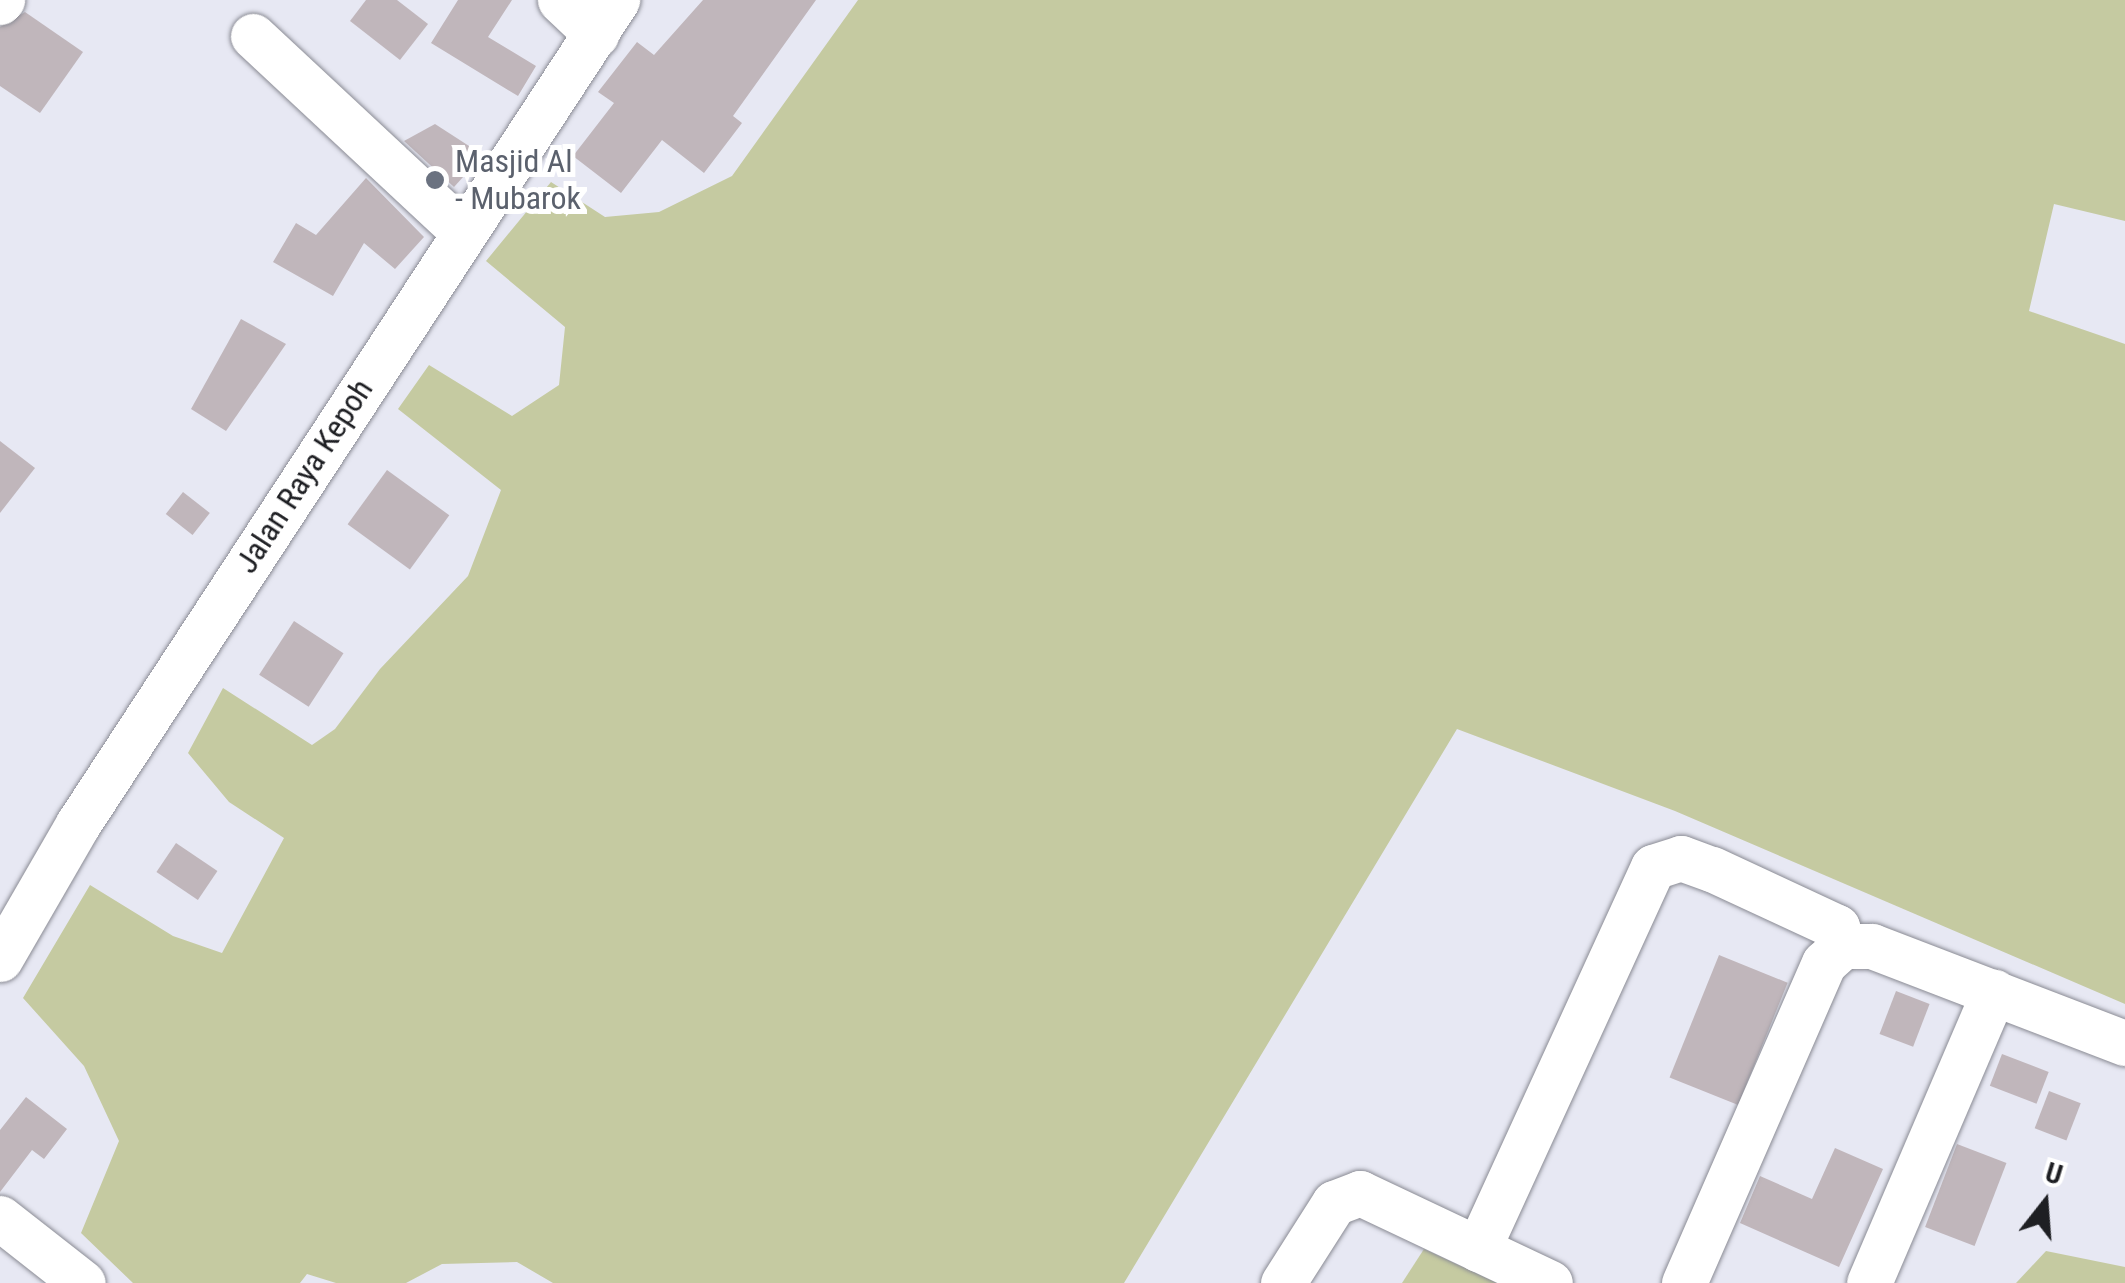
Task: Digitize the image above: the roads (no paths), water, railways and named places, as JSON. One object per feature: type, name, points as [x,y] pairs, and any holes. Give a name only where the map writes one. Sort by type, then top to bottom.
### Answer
[{"type":"street","points":[[560,0],[606,17]]},
{"type":"street","name":"Jalan Raya Kepoh","points":[[0,959],[78,824],[462,231],[606,17]]},
{"type":"street","points":[[252,36],[462,231]]},
{"type":"street","points":[[1478,1249],[1653,867],[1681,858],[1712,869],[1836,927],[1843,946]]},
{"type":"street","points":[[1684,1283],[1824,963],[1843,946],[1872,946],[2125,1043]]},
{"type":"street","points":[[1868,1283],[1994,992]]},
{"type":"street","points":[[1283,1283],[1345,1194],[1360,1193],[1550,1283]]},
{"type":"street","points":[[0,1218],[83,1283]]},
{"type":"place","name":"Masjid Al - Mubarok","points":[[435,180]]}]
